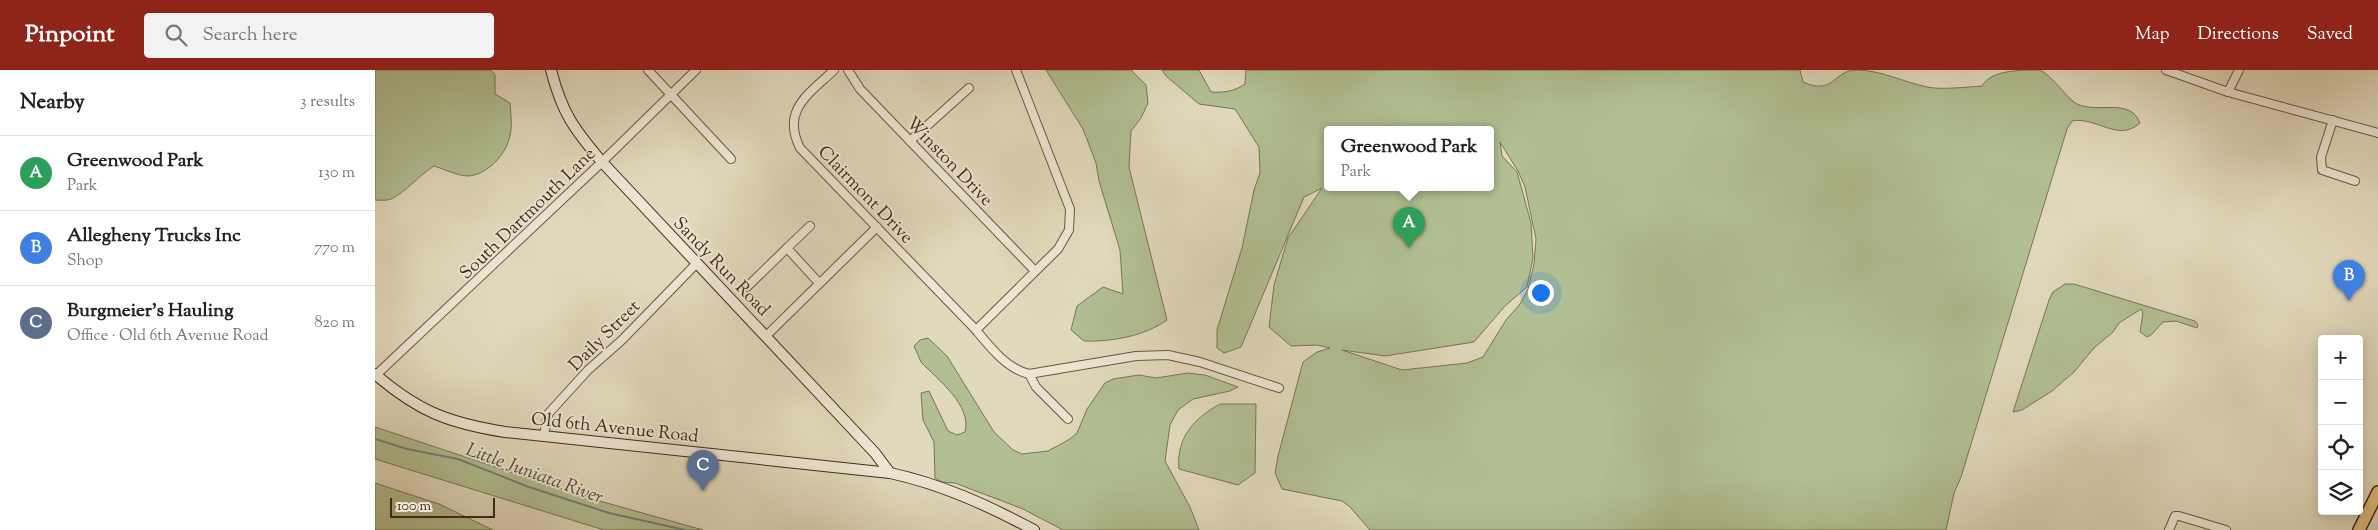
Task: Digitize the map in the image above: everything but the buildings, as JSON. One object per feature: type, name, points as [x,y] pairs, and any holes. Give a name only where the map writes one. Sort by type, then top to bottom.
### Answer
[{"type":"main road","name":"Sandy Run Road","points":[[551,70],[561,105],[568,118],[602,162],[875,453],[889,473]]},
{"type":"main road","name":"Old 6th Avenue Road","points":[[375,375],[405,398],[443,419],[479,428],[889,473],[927,482],[969,497],[1034,530]]},
{"type":"main road","points":[[2359,530],[2378,492]]},
{"type":"street","points":[[648,70],[669,95],[731,158]]},
{"type":"street","name":"South Dartmouth Lane","points":[[375,375],[602,162],[696,70]]},
{"type":"street","name":"Clairmont Drive","points":[[834,70],[801,101],[796,110],[793,129],[800,148],[1010,366],[1019,372],[1029,374],[1035,387],[1068,419]]},
{"type":"street","name":"Winston Drive","points":[[848,70],[860,89],[1035,271]]},
{"type":"street","points":[[976,330],[1058,249],[1069,230],[1070,210],[1016,70]]},
{"type":"street","points":[[2166,70],[2228,92],[2378,132]]},
{"type":"street","points":[[2228,92],[2239,70]]},
{"type":"street","points":[[910,141],[969,88]]},
{"type":"street","points":[[2333,120],[2321,157],[2321,170],[2355,181]]},
{"type":"street","points":[[747,287],[810,226]]},
{"type":"street","points":[[766,336],[877,227]]},
{"type":"street","points":[[787,248],[819,283]]},
{"type":"street","name":"Daily Street","points":[[544,436],[548,414],[588,370],[622,340],[697,263]]},
{"type":"street","points":[[1029,374],[1136,356],[1168,355],[1200,362],[1279,388]]},
{"type":"street","points":[[2169,530],[2175,516],[2226,530]]},
{"type":"green space","points":[[375,70],[491,70],[495,75],[495,94],[510,103],[511,133],[506,148],[493,165],[481,173],[468,176],[460,175],[434,166],[391,199],[375,200]]},
{"type":"green space","points":[[1046,70],[1131,70],[1146,85],[1148,103],[1141,118],[1131,131],[1129,167],[1167,320],[1149,330],[1116,339],[1084,341],[1071,330],[1077,306],[1103,287],[1123,294],[1120,250],[1099,181],[1096,163],[1083,129]]},
{"type":"green space","points":[[1162,70],[1199,70],[1211,92],[1225,92],[1245,84],[1246,70],[1800,70],[1803,82],[1813,86],[1821,86],[1828,84],[1849,71],[1856,70],[1883,74],[1927,87],[1947,88],[1982,86],[1986,81],[1999,74],[2040,70],[2077,104],[2085,107],[2129,110],[2140,123],[2132,128],[2115,130],[2081,120],[2072,121],[2067,129],[1961,477],[1954,493],[1946,530],[1370,530],[1350,507],[1342,501],[1282,489],[1275,473],[1303,362],[1317,352],[1330,348],[1317,345],[1291,346],[1269,327],[1274,285],[1288,238],[1322,188],[1304,197],[1241,347],[1224,353],[1217,348],[1217,330],[1242,248],[1254,190],[1260,173],[1259,147],[1235,109],[1199,104],[1166,76]],"holes":[[[1500,142],[1518,171],[1525,187],[1536,239],[1534,264],[1528,289],[1520,304],[1506,320],[1483,357],[1467,363],[1402,370],[1342,350],[1385,356],[1474,342],[1505,306],[1527,287],[1533,258],[1531,223],[1517,172],[1502,156]]]},
{"type":"green space","points":[[2065,284],[2074,284],[2195,321],[2198,325],[2197,328],[2176,321],[2163,322],[2147,337],[2140,332],[2143,313],[2141,309],[2119,323],[2113,332],[2094,348],[2074,372],[2052,391],[2022,410],[2013,412],[2049,300],[2053,292]]},
{"type":"green space","points":[[928,338],[947,356],[994,432],[1013,450],[1022,454],[1048,451],[1070,439],[1077,433],[1087,409],[1105,383],[1113,379],[1139,375],[1156,378],[1188,373],[1205,375],[1238,387],[1230,391],[1193,399],[1178,410],[1170,425],[1165,461],[1190,507],[1199,530],[1063,530],[1023,509],[955,483],[942,482],[935,478],[934,442],[923,420],[921,393],[929,391],[948,431],[957,435],[965,432],[966,422],[959,403],[921,362],[914,346],[920,340]]},
{"type":"green space","points":[[1220,404],[1256,404],[1255,473],[1238,485],[1179,469],[1180,448],[1189,430],[1202,416]]},
{"type":"green space","points":[[375,427],[589,498],[703,530],[604,530],[375,459]]},
{"type":"green space","points":[[375,483],[439,504],[493,530],[375,530]]},
{"type":"waterway","name":"Little Juniata River","points":[[375,439],[407,449],[458,459],[529,487],[609,513],[685,530]]},
{"type":"place","name":"Greenwood Park","points":[[1409,248]]},
{"type":"place","name":"Allegheny Trucks Inc","points":[[2349,301]]},
{"type":"place","name":"Burgmeier's Hauling","points":[[703,491]]}]
